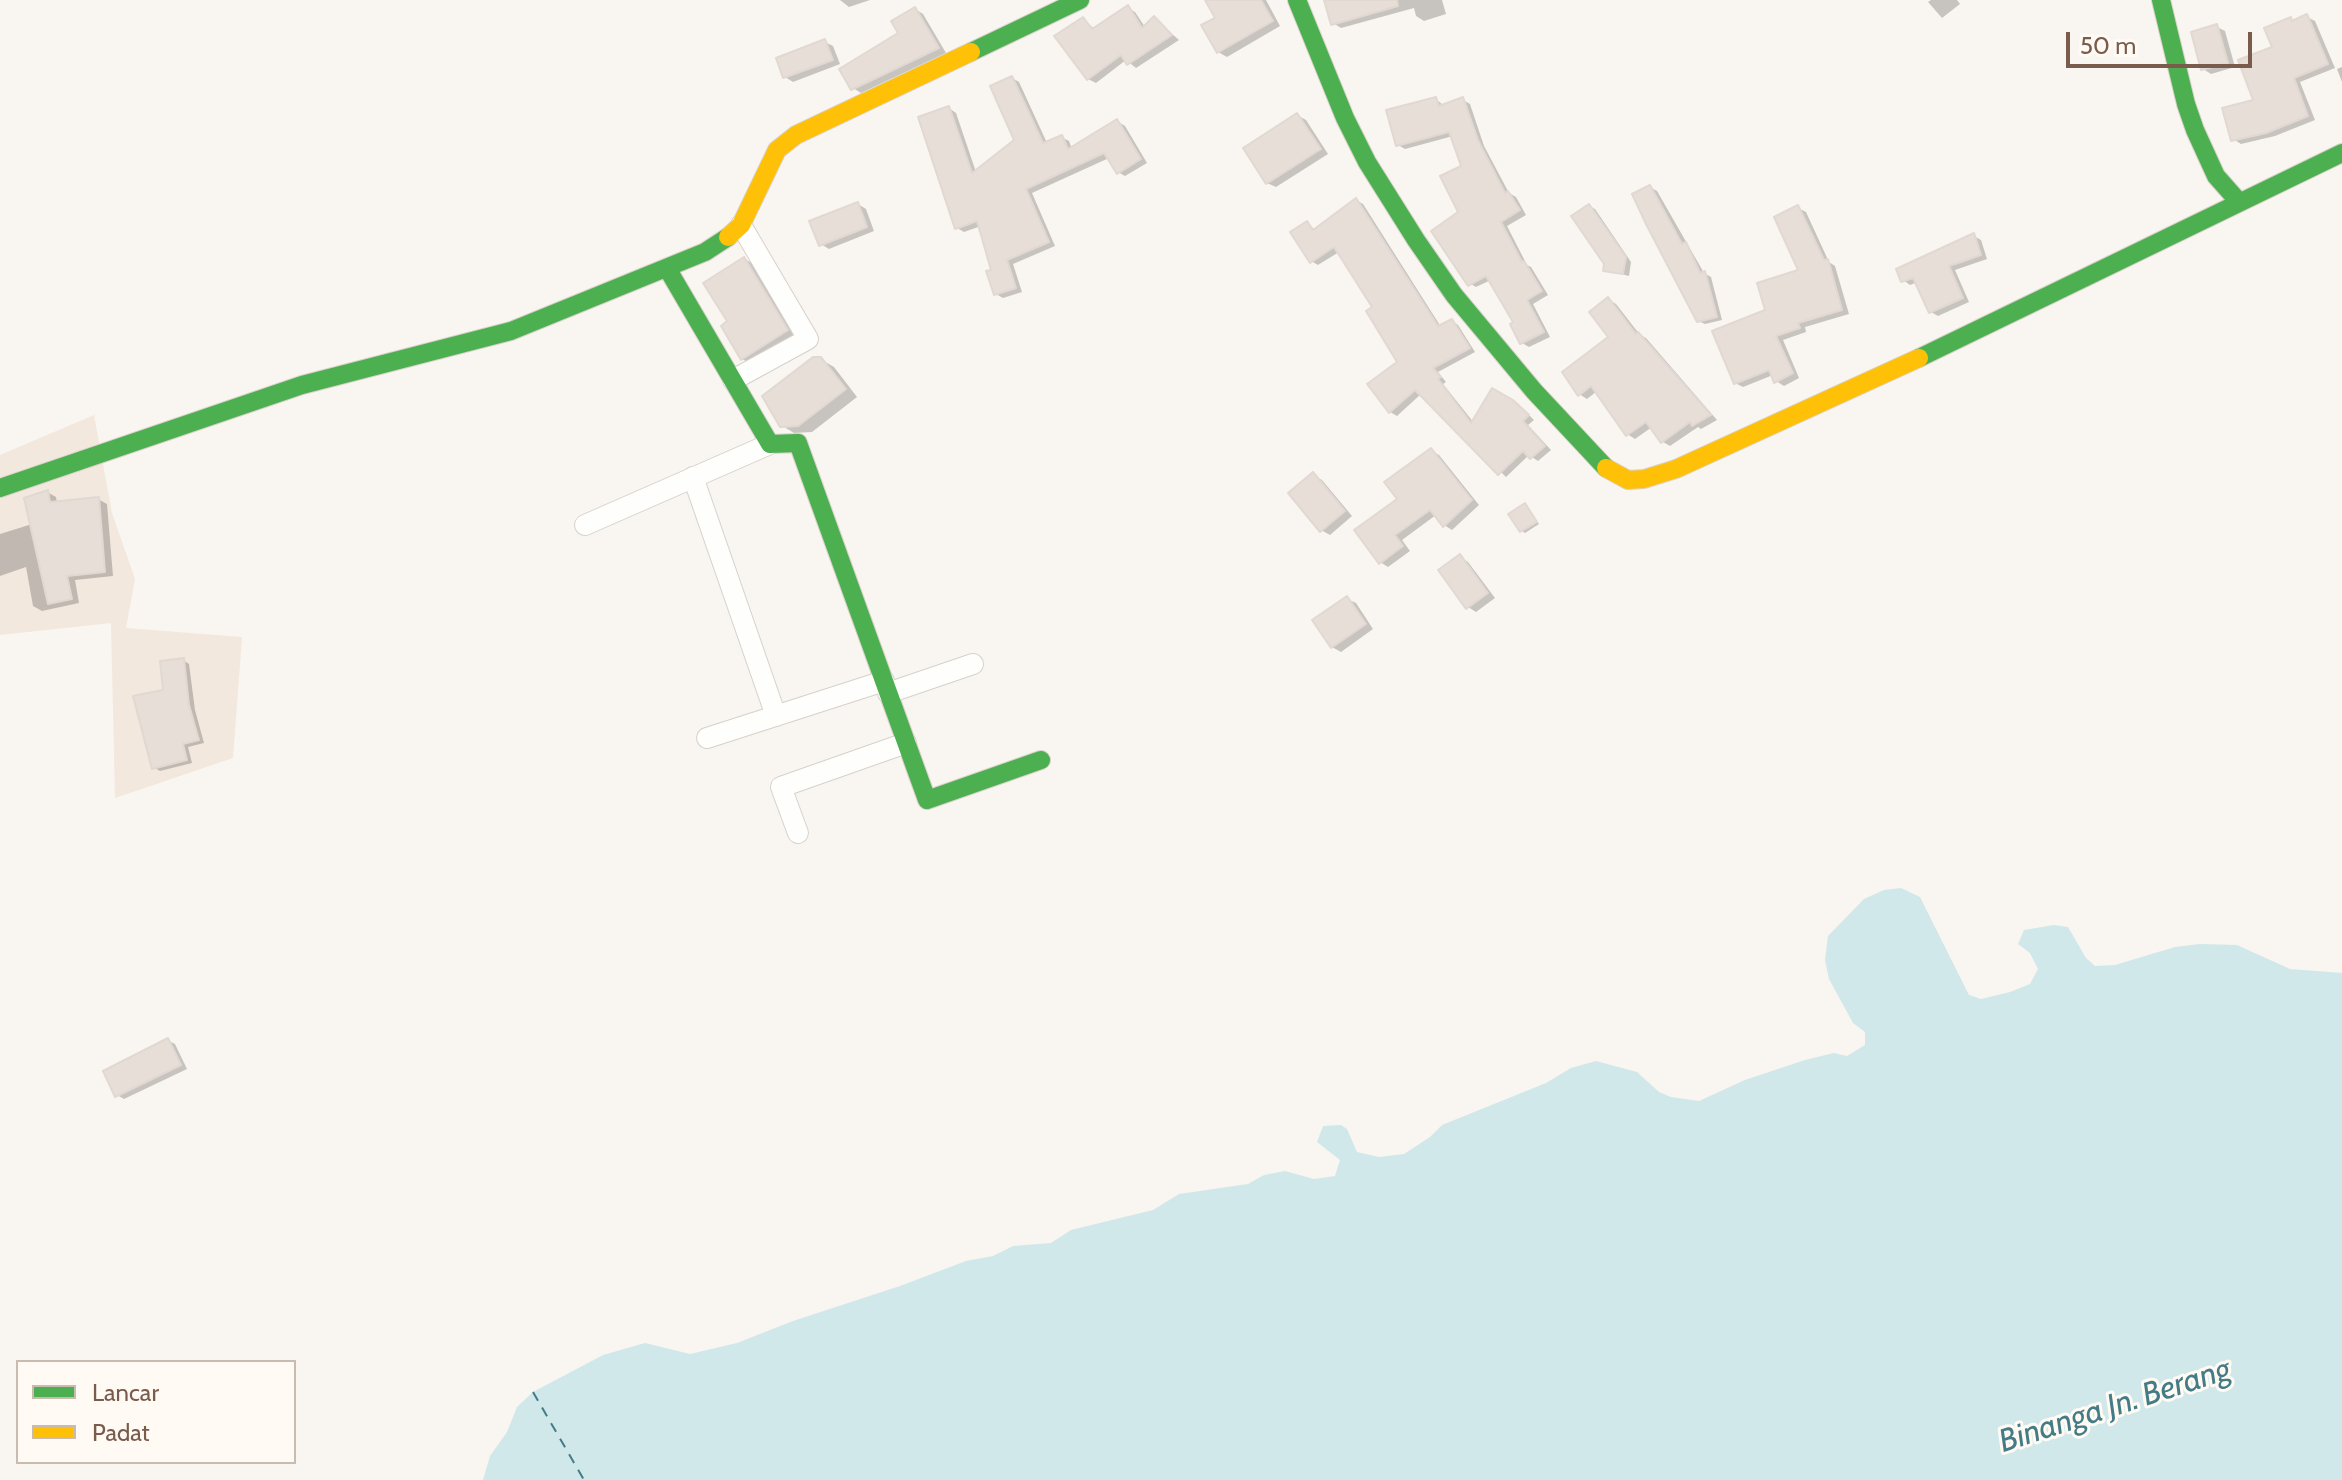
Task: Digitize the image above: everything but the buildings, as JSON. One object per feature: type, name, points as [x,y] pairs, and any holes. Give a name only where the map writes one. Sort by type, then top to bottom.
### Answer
[{"type":"street","points":[[0,488],[302,385],[511,331],[667,268],[720,244],[741,225],[777,150],[796,135],[1080,0]]},
{"type":"street","points":[[1297,0],[1345,118],[1367,162],[1416,240],[1472,317],[1534,391],[1605,467],[1628,480],[1644,479],[1676,469],[2003,319],[2342,153]]},
{"type":"street","points":[[2161,0],[2195,130],[2216,176],[2239,202]]},
{"type":"street","points":[[733,380],[808,339],[741,225]]},
{"type":"street","points":[[667,268],[770,444]]},
{"type":"street","points":[[585,525],[770,444],[798,443],[927,800],[1041,760]]},
{"type":"street","points":[[693,477],[776,716]]},
{"type":"street","points":[[707,738],[776,716],[973,664]]},
{"type":"street","points":[[798,833],[781,787],[906,743]]},
{"type":"shaded area","points":[[94,415],[112,513],[135,579],[126,628],[242,637],[233,758],[115,798],[111,623],[0,635],[0,455]]},
{"type":"water","name":"Binanga Jn. Berang","points":[[1901,888],[1920,897],[1969,995],[1981,999],[2030,984],[2038,969],[2030,953],[2018,944],[2024,930],[2054,925],[2068,927],[2086,958],[2095,966],[2115,965],[2175,947],[2237,945],[2290,969],[2342,973],[2342,1480],[483,1480],[490,1456],[507,1432],[517,1407],[533,1392],[603,1355],[645,1343],[690,1354],[737,1343],[966,1261],[993,1256],[1013,1246],[1051,1243],[1071,1230],[1153,1210],[1179,1194],[1248,1184],[1264,1175],[1285,1171],[1314,1179],[1335,1176],[1340,1160],[1317,1142],[1323,1126],[1341,1125],[1347,1129],[1357,1152],[1379,1157],[1404,1154],[1442,1125],[1546,1083],[1571,1068],[1596,1061],[1637,1072],[1659,1092],[1671,1097],[1699,1101],[1745,1080],[1805,1060],[1834,1053],[1847,1056],[1865,1045],[1865,1032],[1853,1023],[1829,979],[1825,960],[1828,936],[1864,899],[1884,890]]},
{"type":"ferry route","points":[[533,1392],[584,1480]]},
{"type":"traffic: fast","points":[[971,52],[1080,0]]},
{"type":"traffic: fast","points":[[1297,0],[1345,118],[1367,162],[1416,240],[1454,295],[1534,391],[1606,468]]},
{"type":"traffic: fast","points":[[2161,0],[2195,130],[2216,176],[2239,202]]},
{"type":"traffic: fast","points":[[1919,358],[2342,153]]},
{"type":"traffic: fast","points":[[0,488],[302,385],[511,331],[705,252],[728,237]]},
{"type":"traffic: fast","points":[[667,268],[770,444],[798,443],[927,800],[1041,760]]},
{"type":"traffic: slow","points":[[728,237],[741,225],[777,150],[796,135],[971,52]]},
{"type":"traffic: slow","points":[[1606,468],[1628,480],[1644,479],[1676,469],[1919,358]]}]
